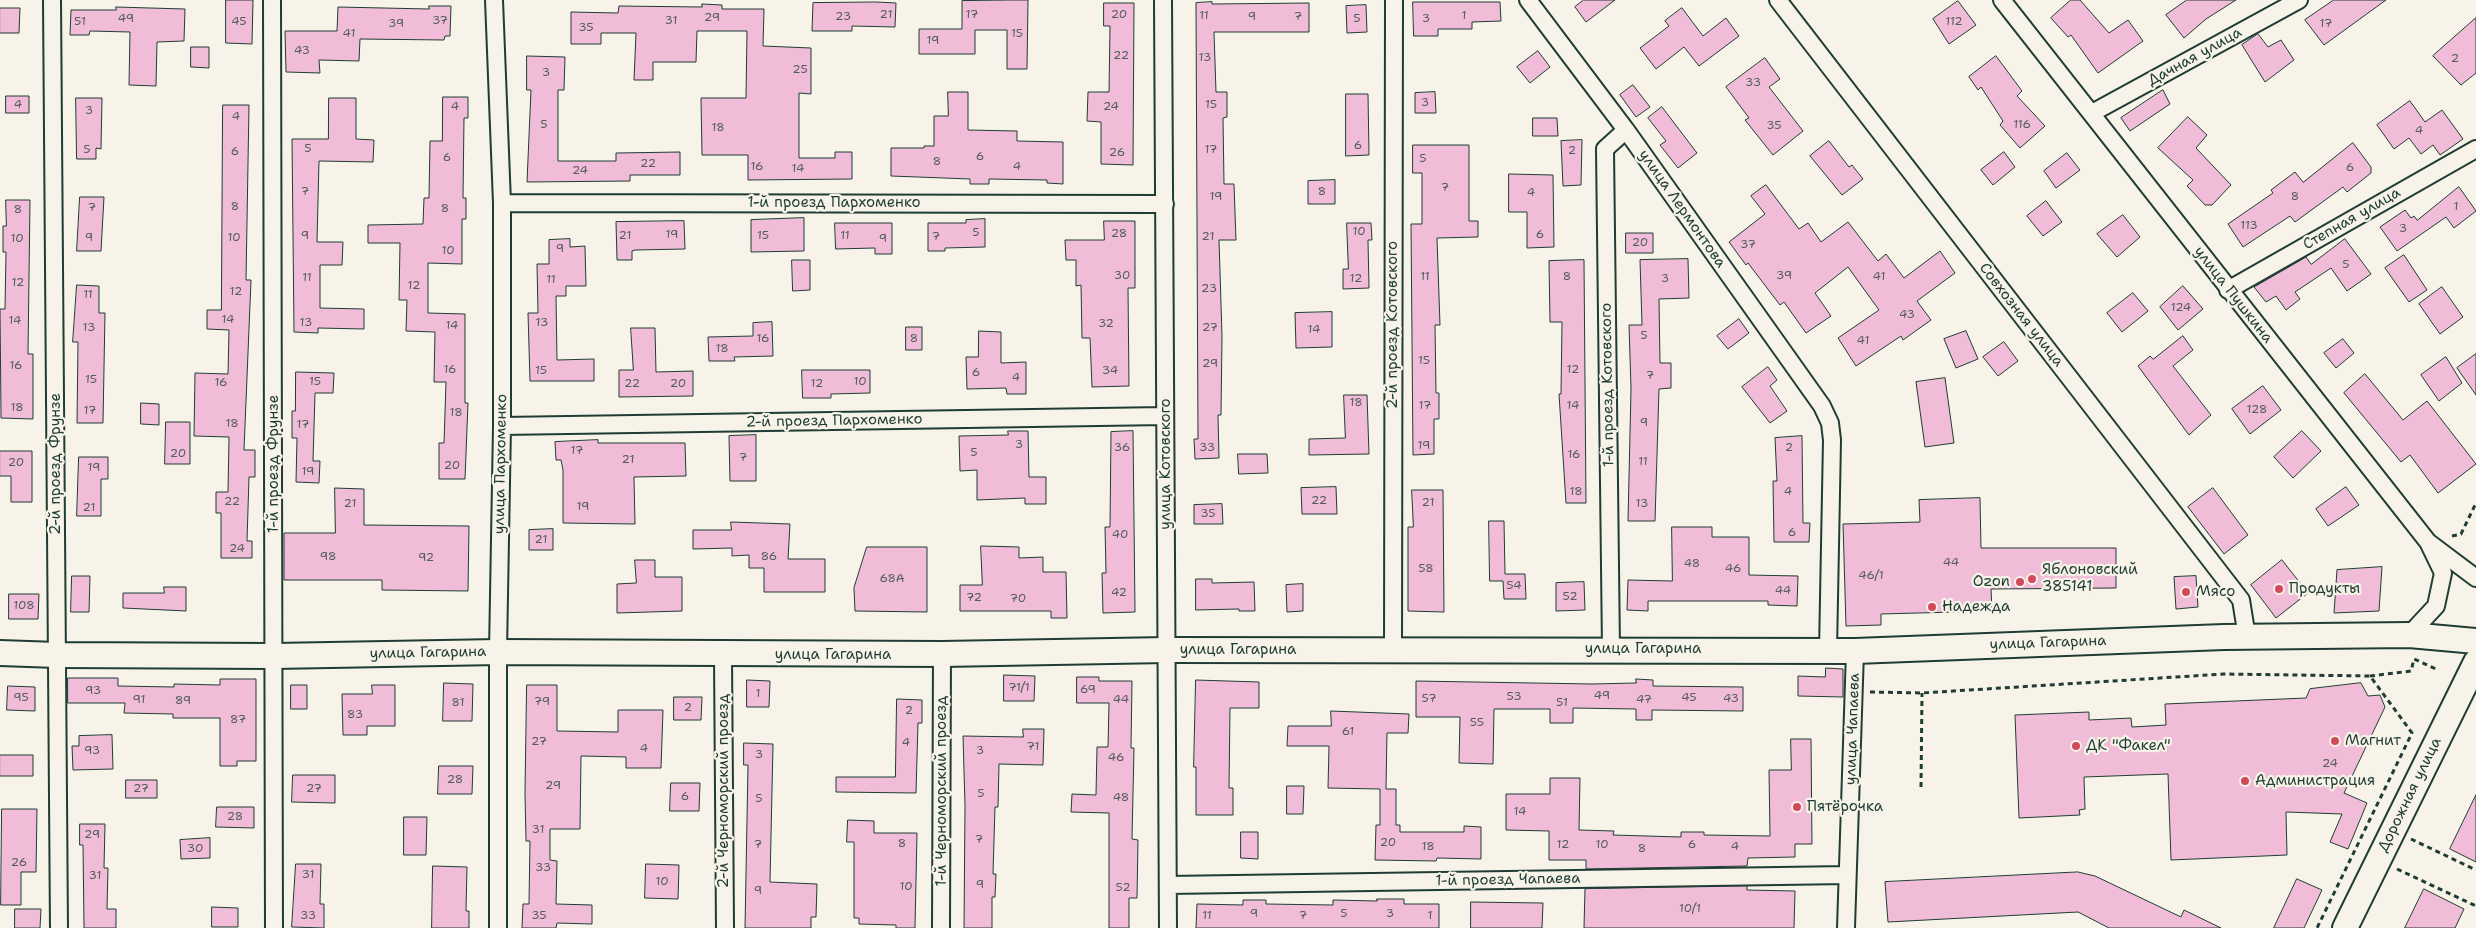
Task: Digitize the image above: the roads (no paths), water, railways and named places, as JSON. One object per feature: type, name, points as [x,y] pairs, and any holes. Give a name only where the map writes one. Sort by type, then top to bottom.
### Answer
[{"type":"street","name":"2-й проезд Фрунзе","points":[[52,0],[59,928]]},
{"type":"street","name":"1-й проезд Фрунзе","points":[[272,0],[274,928]]},
{"type":"street","name":"улица Пархоменко","points":[[494,0],[502,203],[502,426],[498,652],[498,928]]},
{"type":"street","name":"улица Котовского","points":[[1163,0],[1168,928]]},
{"type":"street","name":"2-й проезд Котовского","points":[[1393,650],[1394,0]]},
{"type":"street","name":"улица Лермонтова","points":[[1528,0],[1626,130],[1822,406],[1830,423],[1832,440],[1828,650]]},
{"type":"street","name":"Совхозная улица","points":[[1778,0],[2241,600],[2247,637]]},
{"type":"street","name":"улица Пушкина","points":[[2002,0],[2092,113],[2228,290],[2428,542],[2476,578]]},
{"type":"street","name":"Дачная улица","points":[[2092,113],[2298,0]]},
{"type":"street","name":"1-й проезд Котовского","points":[[1611,649],[1605,149],[1626,130]]},
{"type":"street","name":"Степная улица","points":[[2228,290],[2476,149]]},
{"type":"street","name":"1-й проезд Пархоменко","points":[[502,203],[1165,204]]},
{"type":"street","name":"2-й проезд Пархоменко","points":[[502,426],[1165,416]]},
{"type":"street","points":[[2409,635],[2436,606],[2444,573],[2428,542]]},
{"type":"street","name":"улица Гагарина","points":[[0,653],[274,656],[498,652],[723,655],[1167,650],[1611,649],[1855,651],[2247,637],[2409,635],[2476,642]]},
{"type":"street","name":"улица Чапаева","points":[[1846,928],[1855,651]]},
{"type":"street","name":"1-й Черноморский проезд","points":[[941,928],[942,654]]},
{"type":"street","name":"2-й Черноморский проезд","points":[[723,655],[725,928]]},
{"type":"street","name":"Дорожная улица","points":[[2345,928],[2476,662]]},
{"type":"street","name":"1-й проезд Чапаева","points":[[1168,885],[1847,875]]},
{"type":"place","name":"Яблоновский 385141","points":[[2032,579]]},
{"type":"place","name":"Ozon","points":[[2020,582]]},
{"type":"place","name":"Продукты","points":[[2279,589]]},
{"type":"place","name":"Мясо","points":[[2186,592]]},
{"type":"place","name":"Надежда","points":[[1932,607]]},
{"type":"place","name":"Магнит","points":[[2335,741]]},
{"type":"place","name":"ДК \"Факел\"","points":[[2076,746]]},
{"type":"place","name":"Администрация","points":[[2245,781]]},
{"type":"place","name":"Пятёрочка","points":[[1797,807]]}]
